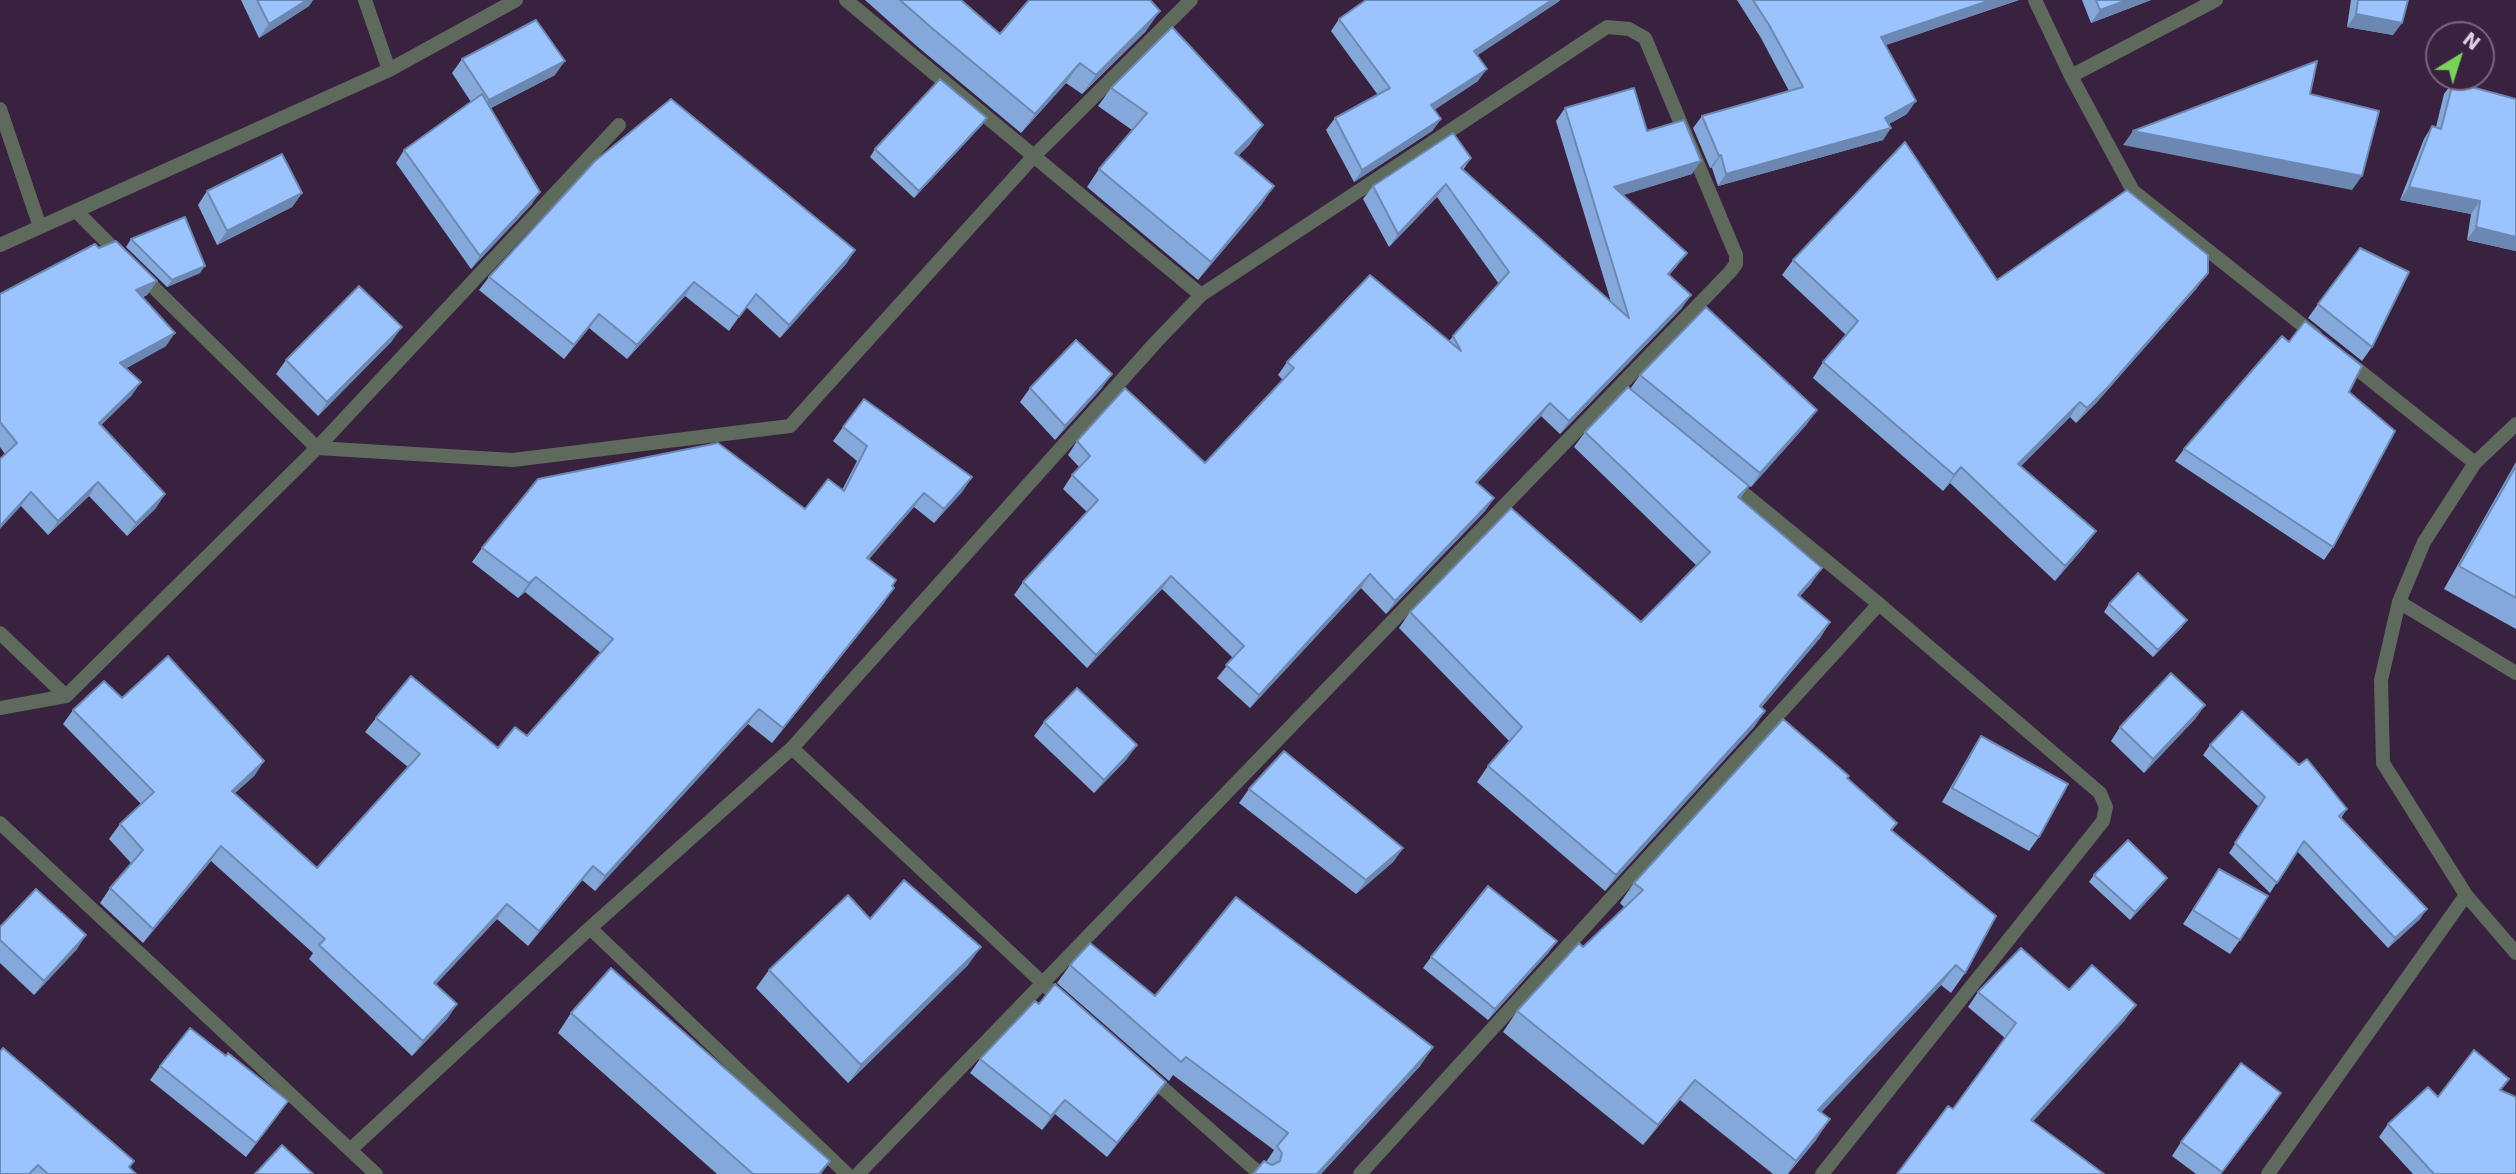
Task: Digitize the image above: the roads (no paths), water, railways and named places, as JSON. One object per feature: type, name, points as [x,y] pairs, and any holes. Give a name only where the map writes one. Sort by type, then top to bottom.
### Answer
[{"type":"street","points":[[365,0],[389,70]]},
{"type":"street","points":[[0,245],[389,70],[516,0]]},
{"type":"street","points":[[846,0],[1201,295]]},
{"type":"street","points":[[76,211],[317,448],[513,460],[790,426],[1033,157],[1192,0]]},
{"type":"street","points":[[2035,0],[2071,76],[2133,191],[2475,463]]},
{"type":"street","points":[[2071,76],[2216,0]]},
{"type":"street","points":[[350,1150],[590,928],[792,748],[1201,295],[1607,27],[1629,29],[1645,38],[1736,255],[1736,264],[1621,393],[858,1174]]},
{"type":"street","points":[[0,109],[40,227]]},
{"type":"street","points":[[0,708],[65,696],[317,448],[619,125]]},
{"type":"street","points":[[2516,424],[2475,463],[2424,542],[2399,602],[2381,680],[2383,763],[2466,895],[2516,953]]},
{"type":"street","points":[[1721,475],[1879,604],[2100,793],[2106,807],[2104,821],[1822,1174]]},
{"type":"street","points":[[2399,602],[2516,673]]},
{"type":"street","points":[[1360,1174],[1879,604]]},
{"type":"street","points":[[0,633],[65,696]]},
{"type":"street","points":[[792,748],[1063,1002]]},
{"type":"street","points":[[0,823],[376,1174]]},
{"type":"street","points":[[2268,1174],[2466,895]]},
{"type":"street","points":[[590,928],[847,1174]]},
{"type":"street","points":[[1136,1065],[1260,1174]]}]
